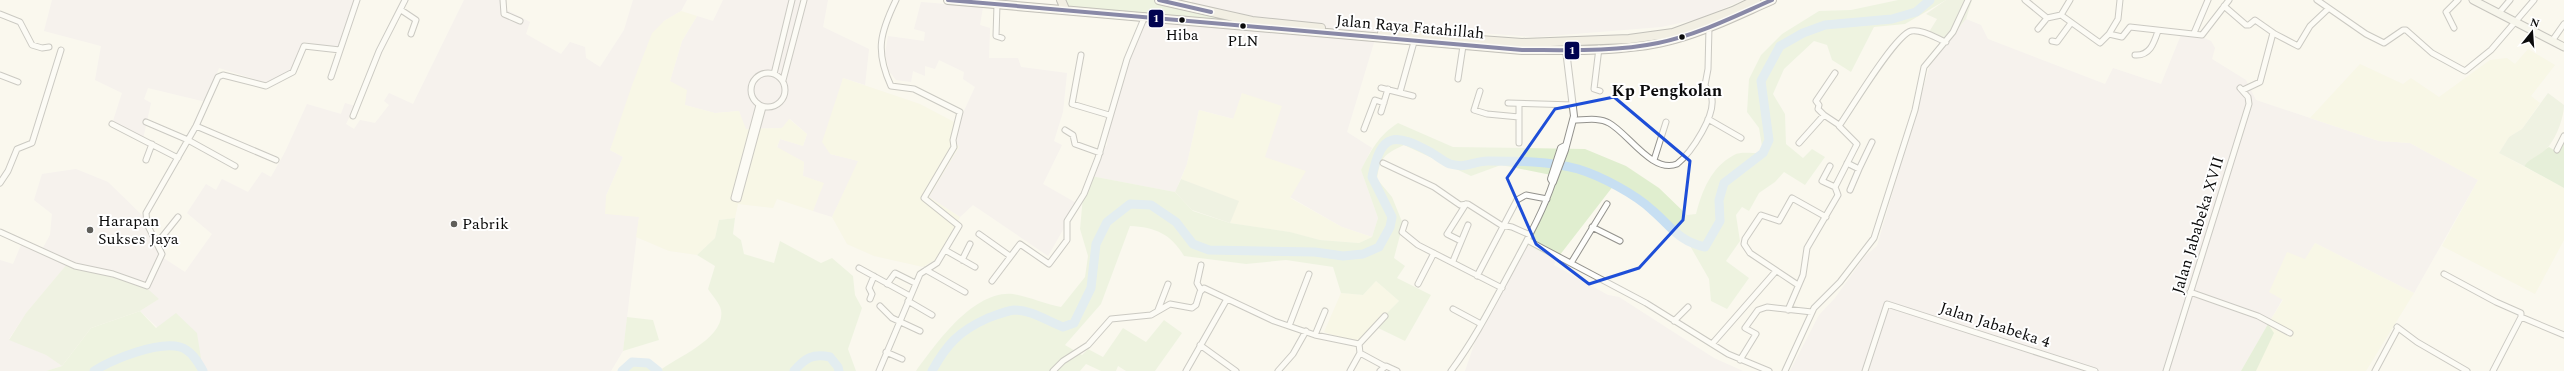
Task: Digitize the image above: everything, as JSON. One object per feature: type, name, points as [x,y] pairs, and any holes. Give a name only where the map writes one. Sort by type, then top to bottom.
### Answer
[{"type":"highway","name":"Jalan Raya Fatahillah","points":[[948,0],[1145,16],[1209,24],[1522,43],[1629,38],[1673,33],[1733,11],[1756,0]]},
{"type":"highway","points":[[1039,8],[1049,0]]},
{"type":"highway","points":[[1061,0],[1065,9]]},
{"type":"highway","name":"Jalan Raya Fatahillah","points":[[1163,0],[1252,21],[1364,34],[1414,42],[1522,50],[1566,50],[1660,43],[1709,27],[1772,0]]},
{"type":"main road","points":[[2473,0],[2564,47]]},
{"type":"street","points":[[331,77],[357,0]]},
{"type":"street","points":[[353,116],[379,51],[405,0]]},
{"type":"street","points":[[503,0],[504,14],[520,21]]},
{"type":"street","points":[[774,74],[792,0]]},
{"type":"street","points":[[783,80],[774,74],[760,75],[752,83],[752,97],[761,106],[773,107],[782,101],[786,91],[783,80],[804,0]]},
{"type":"street","points":[[879,371],[920,273],[936,265],[959,224],[924,198],[954,147],[953,139],[960,112],[914,89],[891,86],[880,50],[885,24],[896,0]]},
{"type":"street","points":[[1785,371],[1812,312],[1840,282],[1874,238],[1915,110],[1924,67],[1954,32],[1968,0]]},
{"type":"street","points":[[2025,0],[2047,18]]},
{"type":"street","points":[[2061,16],[2070,0]]},
{"type":"street","points":[[2038,29],[2047,18],[2061,16],[2100,43],[2109,34],[2118,19],[2120,0]]},
{"type":"street","points":[[2194,33],[2208,0]]},
{"type":"street","points":[[2109,34],[2121,37],[2130,27],[2202,35],[2229,0]]},
{"type":"street","points":[[2317,0],[2328,9],[2346,18],[2366,34],[2384,43],[2406,30],[2432,53],[2465,71],[2491,50],[2534,0]]},
{"type":"street","points":[[2454,28],[2446,12],[2458,0]]},
{"type":"street","points":[[2499,13],[2510,0]]},
{"type":"street","points":[[997,4],[996,36],[1002,38]]},
{"type":"street","points":[[2224,6],[2246,25],[2249,26],[2255,20],[2273,33],[2298,46],[2310,26],[2328,9]]},
{"type":"street","points":[[401,10],[416,20],[411,34]]},
{"type":"street","points":[[789,11],[800,14]]},
{"type":"street","points":[[0,14],[20,22],[32,45],[42,48],[49,47]]},
{"type":"street","points":[[992,281],[1010,256],[1021,244],[1050,264],[1067,240],[1066,221],[1084,194],[1100,153],[1109,115],[1126,59],[1145,16]]},
{"type":"street","points":[[2052,41],[2057,42],[2071,23]]},
{"type":"street","points":[[2552,41],[2564,24]]},
{"type":"street","points":[[1573,120],[1598,120],[1610,123],[1637,148],[1654,160],[1667,165],[1677,164],[1700,135],[1708,119],[1712,98],[1705,85],[1708,69],[1709,27]]},
{"type":"street","points":[[2135,55],[2145,54],[2150,49],[2158,31]]},
{"type":"street","points":[[1840,125],[1889,52],[1906,34],[1920,32],[1946,42]]},
{"type":"street","name":"Jalan Jababeka XVII","points":[[2166,371],[2249,104],[2248,97],[2242,89],[2260,82],[2273,33]]},
{"type":"street","points":[[1400,92],[1414,42]]},
{"type":"street","points":[[0,232],[75,266],[113,274],[145,286],[148,284],[162,257],[158,242],[147,224],[146,212],[153,197],[196,126],[220,76],[266,86],[293,72],[304,46],[340,50]]},
{"type":"street","points":[[1458,78],[1464,46]]},
{"type":"street","points":[[1599,48],[1594,89],[1600,91]]},
{"type":"street","points":[[0,183],[8,171],[17,149],[32,143],[61,50]]},
{"type":"street","points":[[1451,371],[1502,288],[1547,199],[1573,120],[1574,105],[1566,50]]},
{"type":"street","points":[[1082,55],[1072,104],[1109,115]]},
{"type":"street","points":[[1835,73],[1816,101],[1819,105],[1818,109],[1824,115],[1840,125],[1839,128],[1857,142],[1835,187]]},
{"type":"street","points":[[0,75],[18,82]]},
{"type":"street","points":[[1381,88],[1413,96]]},
{"type":"street","points":[[1381,112],[1388,89]]},
{"type":"street","points":[[1480,91],[1474,110],[1487,114],[1519,117]]},
{"type":"street","points":[[1364,129],[1375,100],[1384,103]]},
{"type":"street","points":[[1508,103],[1574,105]]},
{"type":"street","points":[[1519,143],[1520,104]]},
{"type":"street","points":[[761,106],[738,199],[734,198],[761,106]]},
{"type":"street","points":[[1799,143],[1824,115]]},
{"type":"street","points":[[1708,119],[1741,138]]},
{"type":"street","points":[[146,122],[188,140],[235,166]]},
{"type":"street","points":[[1654,160],[1666,122]]},
{"type":"street","points":[[112,124],[178,158]]},
{"type":"street","points":[[196,126],[276,160]]},
{"type":"street","points":[[1065,130],[1073,135],[1074,144],[1100,153]]},
{"type":"street","points":[[2557,150],[2564,136]]},
{"type":"street","points":[[1850,190],[1872,142]]},
{"type":"street","points":[[146,160],[152,144]]},
{"type":"street","points":[[1383,163],[1434,187],[1460,205],[1466,204],[1528,238],[1740,360],[1769,371]]},
{"type":"street","points":[[1847,163],[1859,169]]},
{"type":"street","points":[[1788,310],[1803,275],[1807,248],[1838,195],[1835,187],[1822,181],[1830,166]]},
{"type":"street","points":[[1477,276],[1521,197],[1530,195],[1547,199]]},
{"type":"street","points":[[1798,285],[1750,253],[1744,244],[1745,238],[1760,215],[1765,214],[1779,221],[1791,199],[1794,198],[1826,217]]},
{"type":"street","points":[[1461,241],[1446,234],[1466,204]]},
{"type":"street","points":[[1571,263],[1607,204]]},
{"type":"street","points":[[158,242],[178,217]]},
{"type":"street","points":[[1405,223],[1403,233],[1434,254],[1453,261],[1477,276],[1502,288]]},
{"type":"street","points":[[1453,261],[1468,226]]},
{"type":"street","points":[[1592,227],[1620,241]]},
{"type":"street","points":[[979,234],[1010,256]]},
{"type":"street","points":[[962,260],[970,244]]},
{"type":"street","points":[[945,250],[974,267]]},
{"type":"street","points":[[1418,284],[1434,254]]},
{"type":"street","points":[[1201,265],[1196,283],[1201,290]]},
{"type":"street","points":[[859,268],[909,298],[932,315]]},
{"type":"street","points":[[926,270],[965,292]]},
{"type":"street","points":[[1712,344],[1776,271]]},
{"type":"street","points":[[887,284],[895,273],[916,283]]},
{"type":"street","points":[[1289,326],[1309,274]]},
{"type":"street","points":[[2444,274],[2496,302],[2514,308],[2520,313],[2521,317],[2564,335]]},
{"type":"street","points":[[870,299],[872,294],[869,288],[874,276]]},
{"type":"street","points":[[1158,310],[1168,284]]},
{"type":"street","points":[[1201,290],[1209,289],[1227,300],[1289,326],[1315,335],[1359,344]]},
{"type":"street","points":[[1053,371],[1063,361],[1088,345],[1111,319],[1146,316],[1170,304],[1192,308],[1196,305],[1201,290]]},
{"type":"street","points":[[2190,292],[2258,316],[2290,334]]},
{"type":"street","points":[[1186,371],[1227,300]]},
{"type":"street","name":"Jalan Jababeka 4","points":[[1865,371],[1887,304],[2095,371]]},
{"type":"street","points":[[880,306],[892,318],[920,331]]},
{"type":"street","points":[[1740,360],[1756,334],[1744,328],[1754,312],[1767,307],[1812,312]]},
{"type":"street","points":[[1453,308],[1481,324]]},
{"type":"street","points":[[1674,321],[1688,308]]},
{"type":"street","points":[[1315,335],[1325,311]]},
{"type":"street","points":[[1350,371],[1360,353],[1359,344],[1385,316]]},
{"type":"street","points":[[2493,371],[2521,317]]},
{"type":"street","points":[[2376,371],[2397,327],[2417,342],[2467,371]]},
{"type":"street","points":[[1278,371],[1293,354],[1306,331]]},
{"type":"street","points":[[1200,345],[1236,371]]},
{"type":"street","points":[[886,352],[902,360]]},
{"type":"street","points":[[1360,353],[1397,371]]},
{"type":"street","points":[[2452,371],[2456,365]]},
{"type":"street","points":[[1380,371],[1384,366]]},
{"type":"highlighted area","points":[[1614,97],[1690,161],[1683,220],[1639,268],[1589,284],[1536,244],[1507,178],[1555,109]]},
{"type":"shaded area","points":[[52,0],[359,0],[344,49],[304,42],[297,66],[270,84],[219,68],[206,102],[148,88],[144,99],[151,103],[143,139],[113,121],[122,93],[95,80],[101,46],[44,31]]},
{"type":"shaded area","points":[[464,0],[505,0],[503,8],[530,22],[526,34],[561,54],[570,42],[585,47],[586,58],[600,67],[624,30],[633,0],[687,0],[681,11],[664,21],[610,150],[623,157],[606,196],[639,217],[623,351],[611,371],[204,371],[140,311],[159,299],[67,264],[26,313],[9,339],[46,355],[62,366],[46,371],[0,371],[0,260],[13,264],[21,245],[40,253],[50,235],[52,214],[34,200],[42,174],[76,169],[108,182],[149,222],[158,239],[162,257],[185,272],[212,234],[187,213],[206,184],[216,190],[222,179],[248,192],[262,172],[271,177],[285,152],[307,104],[341,114],[345,103],[355,106],[346,124],[354,129],[360,120],[375,123],[389,105],[384,101],[389,93],[413,104]]},
{"type":"shaded area","points":[[723,0],[828,0],[823,27],[869,49],[865,85],[843,78],[830,154],[859,161],[832,217],[813,211],[823,183],[803,176],[804,162],[777,148],[780,139],[803,146],[807,134],[790,119],[782,128],[745,129],[739,111],[715,113],[685,105],[670,81],[682,41],[697,16],[713,21]]},
{"type":"shaded area","points":[[1192,0],[1743,0],[1699,19],[1661,27],[1536,37],[1379,26],[1347,132],[1372,148],[1361,170],[1378,218],[1372,237],[1342,227],[1290,197],[1265,157],[1242,93],[1234,119],[1199,110],[1187,164],[1175,192],[1091,176],[1099,155],[1107,145],[1111,113],[1142,20],[1187,24]]},
{"type":"shaded area","points":[[921,2],[983,7],[980,25],[990,28],[989,58],[1018,58],[1021,67],[1067,73],[1063,112],[1054,141],[1062,145],[1043,184],[1078,204],[1066,218],[1064,228],[1048,256],[973,205],[960,217],[929,197],[959,147],[952,137],[975,87],[963,79],[964,72],[939,60],[935,69],[925,66],[925,76],[913,71],[911,82],[896,80],[889,71],[885,54],[888,36],[924,41],[925,32],[914,29]]},
{"type":"shaded area","points":[[1966,19],[1981,25],[1988,39],[2105,84],[2113,68],[2161,84],[2181,35],[2200,36],[2211,41],[2215,48],[2212,59],[2246,80],[2256,100],[2379,141],[2410,143],[2478,180],[2414,293],[2315,243],[2241,371],[1790,371],[1819,315],[1835,298],[1865,256],[1877,246],[1930,65]]},
{"type":"shaded area","points":[[1528,245],[1556,260],[1554,265],[1608,295],[1619,297],[1714,358],[1743,371],[1465,371],[1475,342]]},
{"type":"green space","points":[[1061,0],[1159,0],[1262,23],[1365,32],[1364,37],[1065,9]]},
{"type":"green space","points":[[1898,0],[1946,0],[1905,24],[1874,27],[1851,72],[1832,60],[1827,45],[1814,41],[1784,69],[1773,94],[1785,114],[1786,144],[1803,158],[1812,149],[1825,157],[1805,185],[1784,172],[1775,182],[1759,193],[1749,211],[1742,207],[1736,215],[1740,241],[1726,261],[1749,278],[1727,309],[1711,301],[1709,279],[1689,244],[1672,231],[1652,209],[1614,185],[1556,260],[1528,245],[1546,206],[1556,176],[1501,165],[1471,176],[1404,145],[1387,154],[1380,166],[1377,179],[1392,197],[1403,224],[1394,258],[1405,266],[1397,278],[1431,295],[1405,341],[1374,326],[1399,301],[1376,281],[1363,295],[1341,293],[1333,267],[1286,260],[1246,264],[1184,256],[1174,242],[1162,233],[1147,228],[1130,226],[1101,304],[1065,345],[1082,355],[1088,349],[1103,357],[1123,328],[1146,342],[1164,320],[1182,333],[1155,371],[1126,371],[1118,366],[1116,371],[1101,371],[1086,364],[1080,371],[916,371],[934,347],[957,321],[970,309],[984,301],[998,295],[1013,294],[1061,307],[1085,277],[1088,256],[1080,229],[1083,196],[1091,176],[1175,192],[1193,211],[1230,223],[1290,232],[1320,240],[1359,243],[1372,237],[1378,218],[1361,170],[1376,144],[1391,128],[1398,123],[1453,147],[1585,149],[1626,166],[1659,188],[1687,215],[1696,214],[1705,188],[1713,173],[1719,166],[1737,154],[1763,153],[1759,128],[1747,112],[1749,79],[1761,55],[1782,34],[1819,11],[1851,10]]},
{"type":"green space","points":[[1946,0],[1972,0],[1966,19],[1948,41],[1929,32],[1937,19],[1926,14]]},
{"type":"green space","points":[[681,11],[697,16],[682,41],[670,81],[687,90],[685,105],[715,113],[739,111],[746,129],[782,128],[789,119],[807,134],[803,146],[780,139],[777,147],[804,162],[803,176],[824,183],[813,211],[777,199],[773,208],[738,204],[735,218],[719,220],[715,238],[697,255],[669,251],[636,237],[639,217],[605,214],[606,196],[623,157],[610,150],[632,85],[652,33],[664,21]]},
{"type":"green space","points":[[2528,49],[2555,65],[2531,96],[2540,103],[2522,129],[2509,137],[2499,153],[2564,188],[2564,240],[2535,294],[2442,246],[2478,180],[2410,143],[2379,141],[2310,118],[2360,64],[2403,84],[2411,78],[2439,97],[2490,60],[2507,58],[2515,64]]},
{"type":"green space","points":[[843,78],[920,104],[958,124],[952,137],[959,147],[929,197],[960,217],[942,256],[923,267],[874,256],[847,244],[832,217],[858,161],[830,154],[822,142]]},
{"type":"green space","points":[[1242,93],[1282,106],[1265,157],[1306,171],[1290,198],[1342,227],[1372,237],[1359,243],[1320,240],[1289,232],[1230,223],[1238,201],[1181,179],[1187,164],[1199,110],[1233,119]]},
{"type":"green space","points":[[2548,93],[2564,105],[2560,126],[2549,146],[2524,166],[2499,153],[2509,137],[2522,129]]},
{"type":"green space","points":[[2564,138],[2564,188],[2524,166],[2530,158],[2549,147],[2557,152]]},
{"type":"green space","points":[[1181,179],[1239,201],[1230,223],[1192,210],[1175,192]]},
{"type":"green space","points":[[735,218],[733,234],[741,240],[744,254],[774,263],[780,241],[821,263],[832,258],[853,276],[855,295],[862,308],[848,349],[856,371],[659,371],[699,346],[716,329],[721,320],[721,310],[718,302],[708,289],[715,266],[697,255],[715,238],[719,220]]},
{"type":"green space","points":[[2315,243],[2414,293],[2366,371],[2256,371],[2273,333],[2268,324],[2283,300],[2269,292],[2287,252],[2305,259]]},
{"type":"green space","points":[[67,264],[139,281],[159,299],[140,311],[91,328],[62,366],[46,355],[9,340],[26,313]]},
{"type":"green space","points":[[1376,281],[1399,301],[1357,343],[1324,332],[1341,293],[1363,295]]},
{"type":"green space","points":[[140,311],[156,328],[176,313],[197,333],[203,371],[46,371],[62,366],[91,328]]},
{"type":"green space","points":[[627,317],[653,320],[659,340],[623,351]]},
{"type":"green space","points":[[2268,324],[2274,333],[2256,371],[2241,371]]},
{"type":"green space","points":[[632,362],[648,363],[658,371],[622,371]]},
{"type":"waterway","points":[[932,371],[943,353],[961,333],[978,323],[1001,313],[1021,310],[1063,327],[1074,323],[1091,288],[1096,244],[1107,222],[1130,204],[1151,205],[1176,222],[1193,244],[1209,250],[1315,252],[1343,256],[1363,254],[1379,247],[1390,227],[1392,217],[1372,177],[1380,151],[1385,144],[1392,140],[1399,140],[1419,146],[1447,163],[1461,166],[1488,161],[1522,161],[1556,164],[1587,172],[1627,192],[1645,204],[1676,233],[1688,241],[1705,247],[1720,221],[1719,200],[1724,183],[1763,153],[1769,140],[1761,81],[1780,46],[1803,33],[1825,25],[1892,19],[1916,12],[1930,0]]},
{"type":"waterway","points":[[94,371],[112,361],[136,352],[171,346],[180,347],[188,351],[203,371]]},
{"type":"waterway","points":[[794,371],[802,363],[814,356],[830,357],[838,367],[839,371]]},
{"type":"waterway","points":[[622,371],[632,362],[648,363],[658,371]]},
{"type":"transit line","name":"1","points":[[948,0],[1522,50],[1590,50],[1625,48],[1658,43],[1673,40],[1702,30],[1772,0]]},
{"type":"transit line","name":"1","points":[[1159,0],[1211,12]]},
{"type":"place","name":"Hiba","points":[[1182,20]]},
{"type":"place","name":"PLN","points":[[1243,26]]},
{"type":"place","name":"Pabrik","points":[[454,224]]},
{"type":"place","name":"Harapan Sukses Jaya","points":[[90,230]]},
{"type":"district","name":"Kp Pengkolan","points":[[1667,91]]}]
